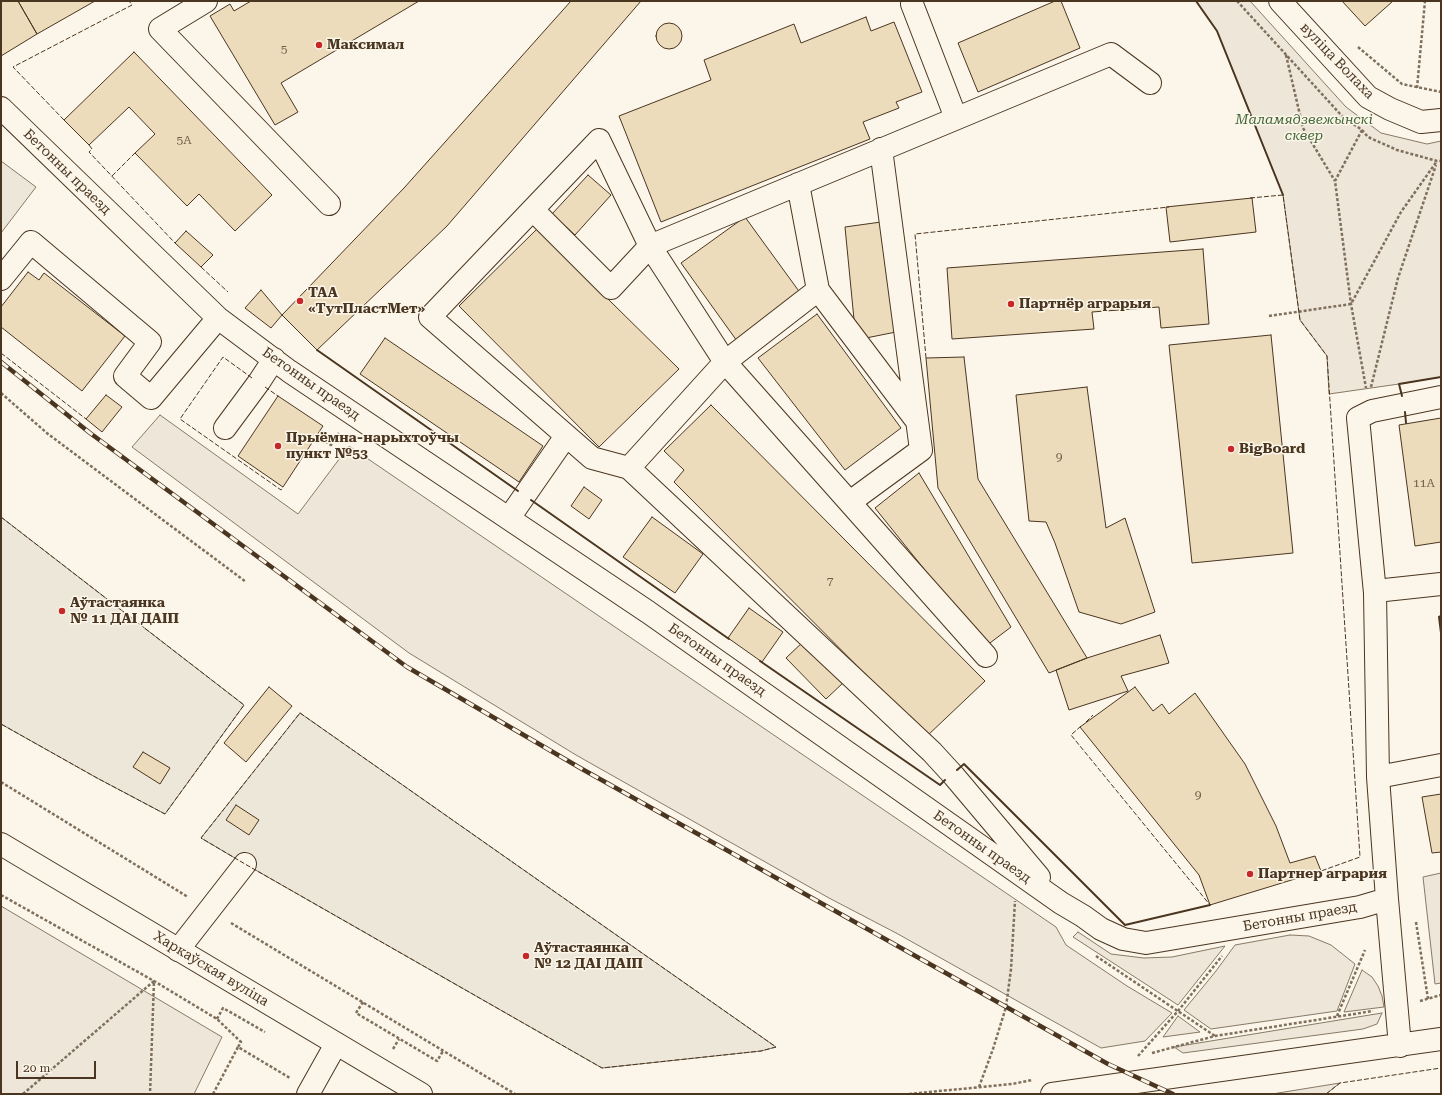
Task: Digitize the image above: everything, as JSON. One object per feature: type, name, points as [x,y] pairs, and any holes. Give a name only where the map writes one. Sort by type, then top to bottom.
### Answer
[{"type":"street","points":[[206,1],[160,29],[329,204]]},
{"type":"street","name":"вуліца Волаха","points":[[1280,1],[1368,97],[1390,109],[1431,121]]},
{"type":"street","points":[[912,4],[956,118]]},
{"type":"street","points":[[533,210],[611,288],[650,246],[1111,54],[1150,83]]},
{"type":"street","name":"Бетонны праезд","points":[[1,108],[218,318],[274,359],[648,612],[1101,929],[1123,939],[1146,944],[1360,907],[1387,900]]},
{"type":"street","points":[[986,656],[725,362],[650,246],[599,140],[430,317],[592,458],[629,468],[932,752],[1061,902]]},
{"type":"street","points":[[850,502],[921,450],[881,149]]},
{"type":"street","points":[[798,184],[818,290],[916,421]]},
{"type":"street","points":[[1,279],[31,242],[150,342],[125,376],[151,398],[218,318]]},
{"type":"street","points":[[629,468],[725,362],[818,290]]},
{"type":"street","points":[[225,428],[274,359]]},
{"type":"street","points":[[1400,1046],[1378,777],[1375,593],[1358,418],[1372,411],[1441,397]]},
{"type":"street","points":[[509,518],[566,436]]},
{"type":"street","points":[[1375,593],[1385,590],[1441,584]]},
{"type":"street","points":[[1378,777],[1441,765]]},
{"type":"street","name":"Харкаўская вуліца","points":[[1,844],[421,1094]]},
{"type":"street","points":[[178,950],[245,864]]},
{"type":"street","points":[[1052,1094],[1441,1039]]},
{"type":"street","points":[[310,1091],[336,1044]]},
{"type":"path","points":[[1417,88],[1425,1]]},
{"type":"path","points":[[1356,45],[1402,84],[1441,92]]},
{"type":"path","points":[[1285,54],[1303,128],[1335,181],[1351,304],[1368,391],[1398,278],[1437,161],[1401,212],[1351,304]]},
{"type":"path","points":[[1335,181],[1362,130]]},
{"type":"path","points":[[1269,316],[1351,304]]},
{"type":"path","points":[[1,393],[48,434],[246,582]]},
{"type":"path","points":[[317,436],[331,446],[342,428]]},
{"type":"path","points":[[1,782],[209,910],[515,1094]]},
{"type":"path","points":[[979,1087],[994,1049],[1006,1007],[1011,969],[1018,872]]},
{"type":"path","points":[[1,895],[154,981],[217,1019],[241,1042],[213,1094]]},
{"type":"path","points":[[1236,928],[1226,951],[1178,1011],[1138,1057],[1216,1036],[1397,1008],[1441,995]]},
{"type":"path","points":[[23,1094],[154,981]]},
{"type":"path","points":[[150,1094],[154,981]]},
{"type":"path","points":[[363,1002],[356,1013],[437,1061],[443,1051]]},
{"type":"path","points":[[217,1019],[223,1008]]},
{"type":"path","points":[[238,1047],[310,1091]]},
{"type":"path","points":[[909,1094],[1012,1084],[1034,1079]]},
{"type":"green space","name":"Маламядзвежынскі сквер","points":[[1196,1],[1250,1],[1346,107],[1381,133],[1427,144],[1441,141],[1441,377],[1329,394],[1327,356],[1300,320],[1283,195],[1217,31]]},
{"type":"green space","points":[[160,415],[298,514],[349,446],[1056,927],[1066,945],[1127,986],[1172,1013],[1145,1041],[1101,1048],[898,934],[829,898],[576,755],[409,653],[132,447]]},
{"type":"green space","points":[[1441,873],[1441,983],[1435,984],[1423,877]]},
{"type":"green space","points":[[1,906],[222,1037],[194,1094],[1,1094]]},
{"type":"green space","points":[[1078,932],[1111,954],[1144,958],[1172,957],[1225,946],[1178,1005],[1073,937]]},
{"type":"green space","points":[[1290,935],[1309,936],[1331,945],[1355,964],[1337,1011],[1211,1029],[1184,1010],[1235,945]]},
{"type":"green space","points":[[1362,970],[1372,977],[1378,986],[1384,1007],[1344,1012]]},
{"type":"green space","points":[[1382,1013],[1377,1024],[1363,1029],[1183,1053],[1174,1047]]},
{"type":"green space","points":[[1178,1016],[1200,1032],[1163,1037]]},
{"type":"green space","points":[[1340,1083],[1326,1094],[1272,1094]]},
{"type":"shaded area","points":[[1,161],[36,187],[1,233]]},
{"type":"shaded area","name":"Аўтастаянка № 11 ДАІ ДАІП","points":[[1,517],[244,705],[165,814],[1,724]]},
{"type":"shaded area","name":"Аўтастаянка № 12 ДАІ ДАІП","points":[[300,713],[776,1047],[761,1051],[602,1068],[201,838]]},
{"type":"building","points":[[1,1],[18,1],[37,34],[1,56]]},
{"type":"building","points":[[18,1],[95,1],[37,34]]},
{"type":"building","points":[[251,1],[419,1],[281,83],[298,112],[275,125],[210,16],[230,4],[234,11]]},
{"type":"building","points":[[571,1],[641,1],[447,226],[317,350],[282,315],[404,188]]},
{"type":"building","points":[[1055,1],[1061,1],[1080,48],[978,92],[958,43]]},
{"type":"building","points":[[1342,1],[1393,1],[1365,26]]},
{"type":"building","points":[[866,17],[871,31],[894,22],[922,92],[896,102],[899,108],[863,122],[870,139],[661,222],[619,116],[711,80],[704,60],[794,24],[801,43]]},
{"type":"building","points":[[669,23],[678,27],[682,36],[678,45],[669,49],[660,45],[656,36],[660,27]]},
{"type":"building","points":[[134,52],[272,195],[235,231],[199,194],[187,206],[135,153],[155,134],[129,107],[89,145],[64,120]]},
{"type":"building","points":[[588,175],[611,195],[575,235],[552,214]]},
{"type":"building","points":[[1252,198],[1256,232],[1170,242],[1166,207]]},
{"type":"building","points":[[745,217],[801,294],[737,341],[681,263]]},
{"type":"building","points":[[881,222],[896,332],[856,340],[845,227]]},
{"type":"building","points":[[537,229],[679,369],[599,447],[459,306]]},
{"type":"building","points":[[186,231],[213,255],[201,267],[175,243]]},
{"type":"building","points":[[1203,249],[1209,324],[1161,328],[1159,307],[1092,312],[1094,329],[952,339],[947,268]]},
{"type":"building","points":[[28,272],[39,280],[44,273],[125,336],[82,391],[1,327],[1,307]]},
{"type":"building","points":[[261,290],[282,315],[271,328],[245,308]]},
{"type":"building","points":[[817,314],[901,428],[845,470],[758,358]]},
{"type":"building","name":"BigBoard","points":[[1271,335],[1293,553],[1192,563],[1169,345]]},
{"type":"building","points":[[385,338],[543,446],[519,482],[360,374]]},
{"type":"building","points":[[964,357],[978,479],[1087,658],[1049,673],[938,488],[926,358]]},
{"type":"building","points":[[1087,387],[1106,528],[1125,518],[1155,612],[1121,624],[1079,612],[1055,543],[1046,522],[1029,521],[1016,395]]},
{"type":"building","points":[[106,395],[122,407],[102,432],[86,419]]},
{"type":"building","name":"Прыёмна-нарыхтоўчы пункт №53","points":[[278,396],[323,426],[283,487],[238,456]]},
{"type":"building","points":[[711,405],[985,681],[927,736],[674,482],[684,470],[664,451]]},
{"type":"building","points":[[1441,418],[1441,542],[1415,546],[1399,425]]},
{"type":"building","points":[[919,473],[1011,627],[986,646],[875,508]]},
{"type":"building","points":[[584,487],[602,500],[589,519],[571,506]]},
{"type":"building","points":[[652,517],[703,554],[675,593],[623,557]]},
{"type":"building","points":[[749,608],[783,632],[762,662],[728,638]]},
{"type":"building","points":[[1160,635],[1169,663],[1121,676],[1128,691],[1069,710],[1056,670],[1087,658]]},
{"type":"building","points":[[805,640],[845,681],[826,699],[786,658]]},
{"type":"building","points":[[269,687],[292,706],[246,762],[224,743]]},
{"type":"building","points":[[1135,687],[1153,711],[1162,704],[1169,714],[1195,693],[1245,764],[1276,826],[1290,863],[1315,856],[1321,871],[1210,905],[1199,875],[1080,727]]},
{"type":"building","points":[[143,752],[170,768],[160,784],[133,767]]},
{"type":"building","points":[[1441,794],[1441,852],[1432,853],[1422,797]]},
{"type":"building","points":[[236,805],[259,820],[249,835],[226,820]]},
{"type":"railway","points":[[1,362],[90,433],[407,667],[582,769],[1108,1064],[1173,1094]]},
{"type":"fence","points":[[64,120],[13,67],[132,5],[129,1]]},
{"type":"fence","points":[[89,145],[92,149],[89,152],[175,243]]},
{"type":"fence","points":[[112,176],[135,153]]},
{"type":"fence","points":[[1250,198],[1283,195],[1300,320],[1327,356],[1360,857],[1321,871]]},
{"type":"fence","points":[[926,358],[915,234],[1169,207]]},
{"type":"fence","points":[[201,267],[228,292]]},
{"type":"fence","points":[[1,353],[86,419]]},
{"type":"fence","points":[[252,378],[223,357],[180,419],[281,490],[283,487]]},
{"type":"fence","points":[[265,387],[278,396]]},
{"type":"fence","points":[[1,517],[244,705],[165,814],[1,724]]},
{"type":"fence","points":[[300,713],[776,1047],[761,1051],[602,1068],[201,838],[300,713]]},
{"type":"fence","points":[[1086,722],[1093,715]]},
{"type":"fence","points":[[1081,726],[1071,735],[1210,905]]},
{"type":"fence","points":[[1326,1094],[1340,1083],[1441,1068]]},
{"type":"wall","points":[[1196,1],[1217,31],[1283,195]]},
{"type":"wall","points":[[317,350],[518,491]]},
{"type":"wall","points":[[1402,396],[1399,384],[1441,377]]},
{"type":"wall","points":[[1405,412],[1406,423]]},
{"type":"wall","points":[[531,500],[729,639]]},
{"type":"wall","points":[[1441,616],[1439,617],[1441,633]]},
{"type":"wall","points":[[760,661],[940,785],[945,780]]},
{"type":"wall","points":[[957,770],[964,764],[1125,925],[1210,905]]},
{"type":"place","name":"Максимал","points":[[319,45]]},
{"type":"place","name":"ТАА «ТутПластМет»","points":[[300,301]]},
{"type":"place","name":"Партнёр аграрыя","points":[[1011,304]]},
{"type":"place","name":"Прыёмна-нарыхтоўчы пункт №53","points":[[278,446]]},
{"type":"place","name":"BigBoard","points":[[1231,449]]},
{"type":"place","name":"Аўтастаянка № 11 ДАІ ДАІП","points":[[62,611]]},
{"type":"place","name":"Партнер агрария","points":[[1250,874]]},
{"type":"place","name":"Аўтастаянка № 12 ДАІ ДАІП","points":[[526,956]]}]
